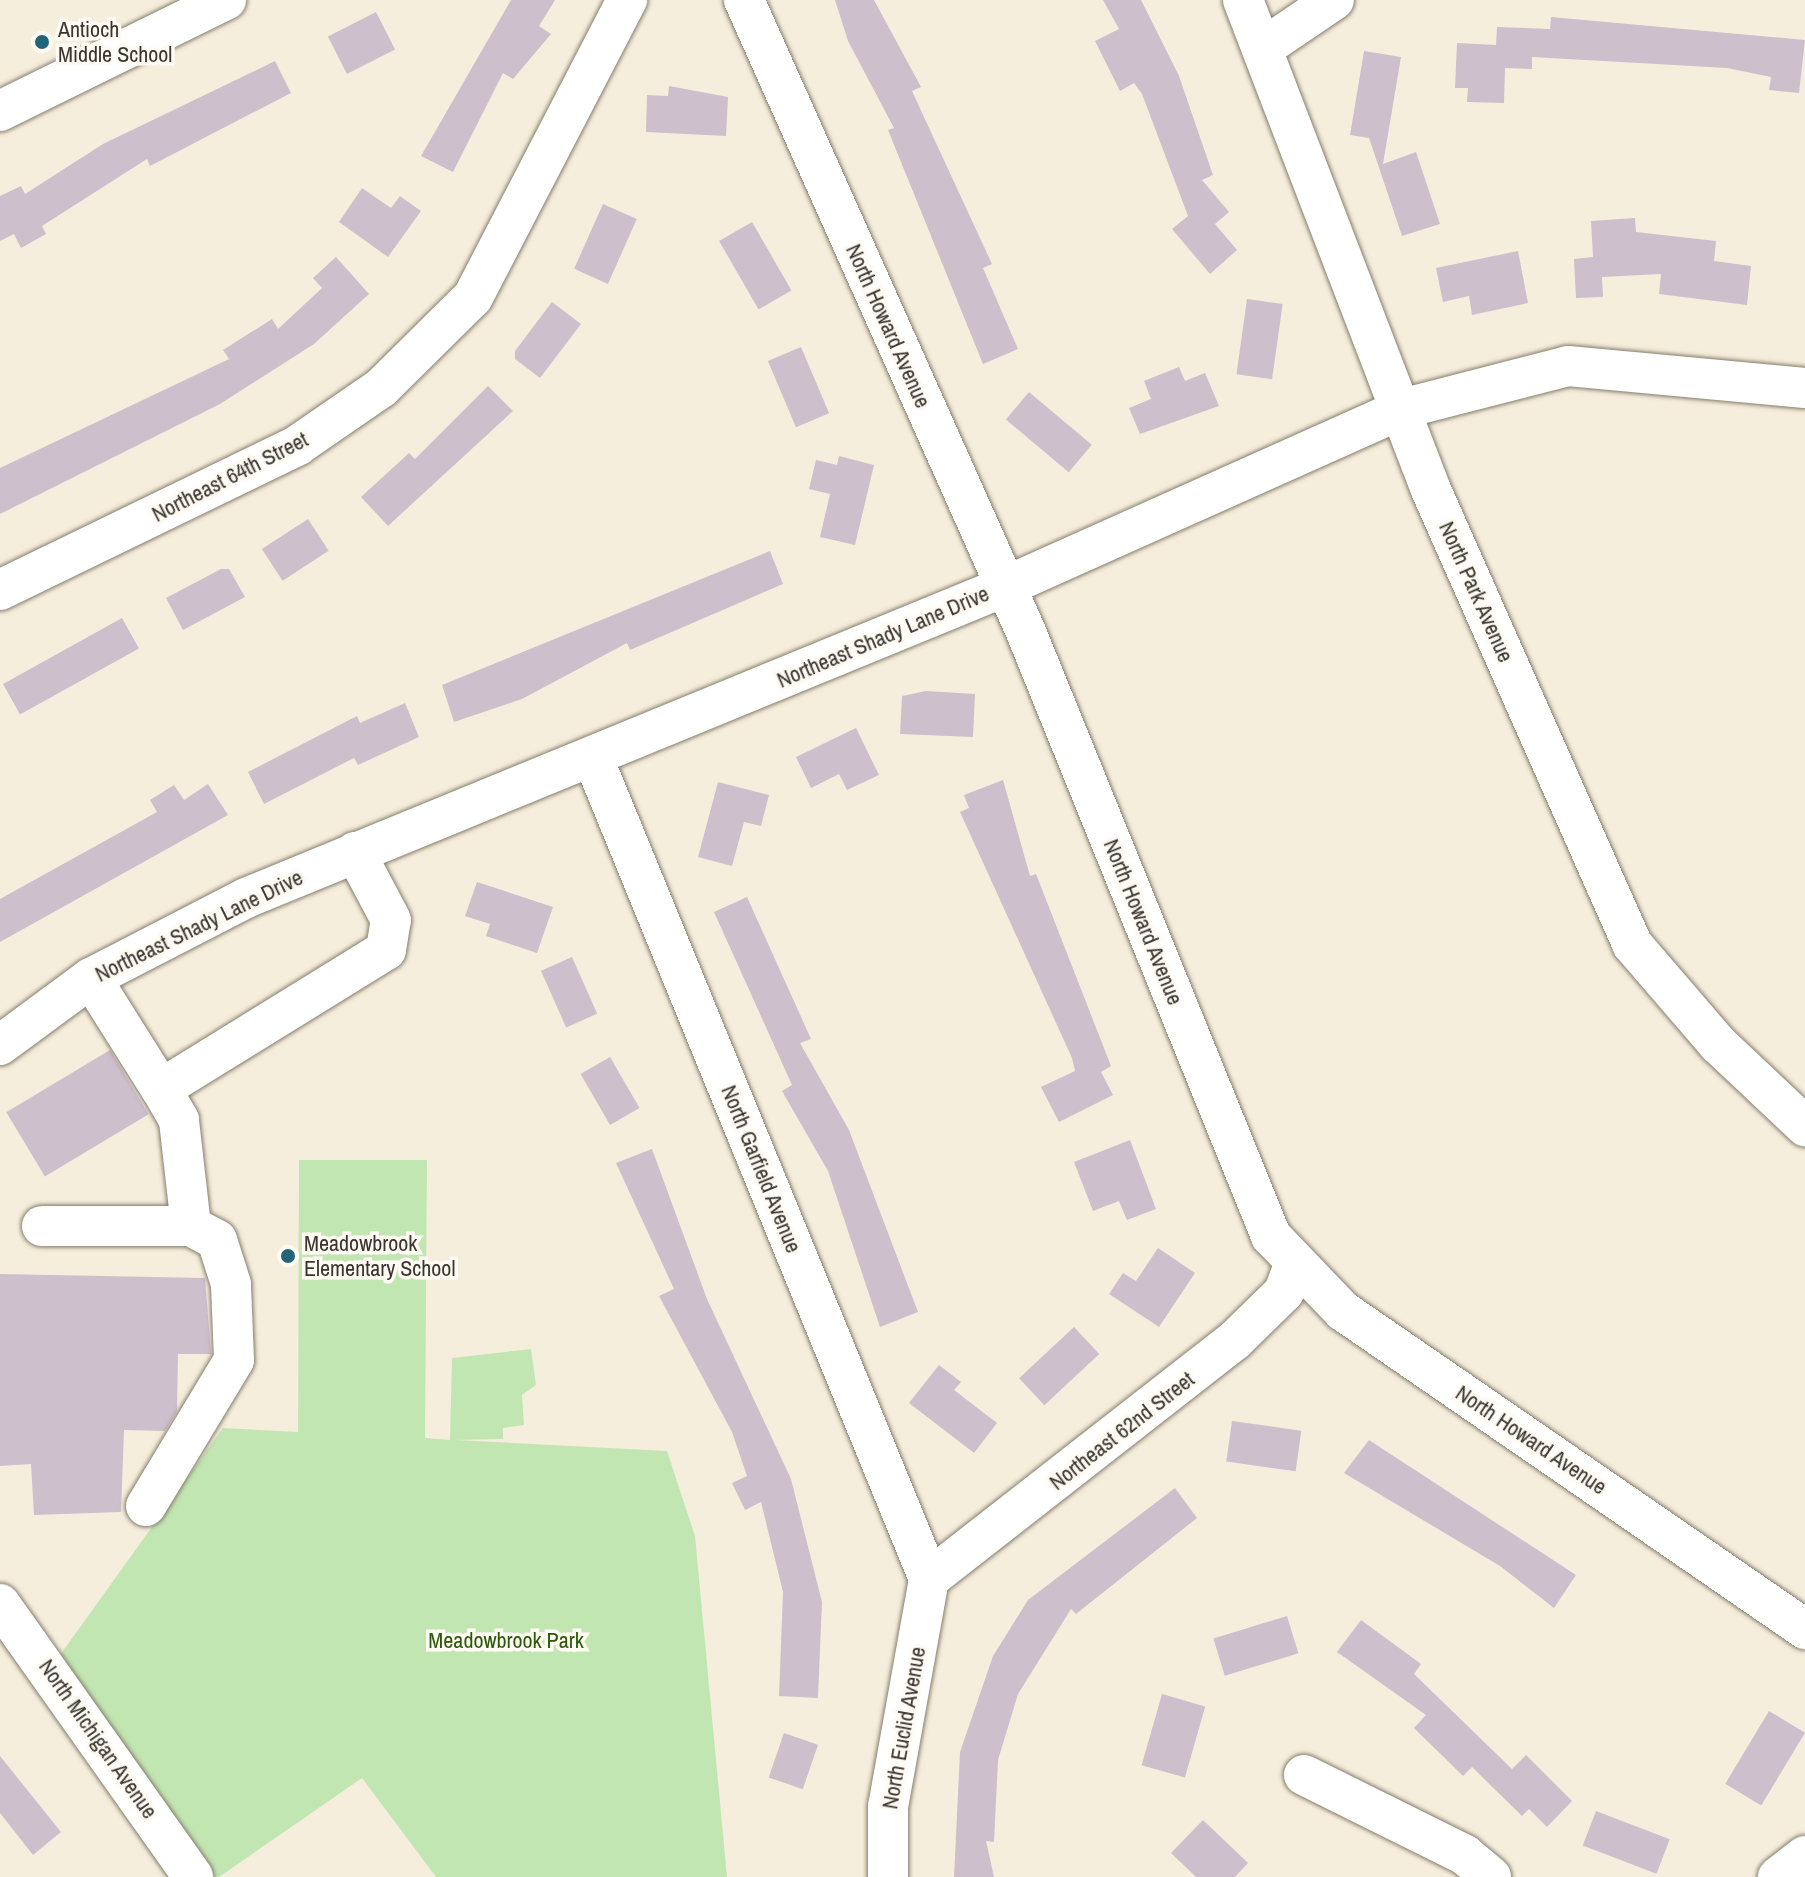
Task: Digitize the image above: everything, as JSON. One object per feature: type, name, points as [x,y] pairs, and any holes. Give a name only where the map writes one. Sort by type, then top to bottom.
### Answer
[{"type":"street","name":"Northeast 64th Street","points":[[0,590],[298,445],[381,388],[473,297],[627,0]]},
{"type":"street","name":"North Howard Avenue","points":[[744,0],[1004,587],[1271,1236],[1294,1265],[1343,1311],[1805,1629]]},
{"type":"street","name":"North Park Avenue","points":[[1243,0],[1266,46],[1401,409],[1632,944],[1718,1044],[1805,1126]]},
{"type":"street","points":[[1266,46],[1334,0]]},
{"type":"street","points":[[0,111],[203,5]]},
{"type":"street","name":"Northeast Shady Lane Drive","points":[[0,1045],[91,978],[246,898],[1004,587],[1401,409],[1568,366],[1805,388]]},
{"type":"street","name":"North Garfield Avenue","points":[[593,758],[929,1579]]},
{"type":"street","points":[[161,1089],[373,965],[386,950],[391,920],[355,852]]},
{"type":"street","points":[[91,978],[179,1120],[191,1226]]},
{"type":"street","points":[[42,1226],[191,1226],[217,1240],[231,1284],[234,1360],[146,1506]]},
{"type":"street","name":"Northeast 62nd Street","points":[[929,1579],[1223,1351],[1284,1292],[1294,1265]]},
{"type":"street","name":"North Euclid Avenue","points":[[888,1877],[888,1806],[929,1579]]},
{"type":"street","name":"North Michigan Avenue","points":[[0,1604],[193,1877]]},
{"type":"street","points":[[1304,1775],[1465,1855],[1491,1877]]},
{"type":"street","points":[[1778,1877],[1805,1856]]},
{"type":"green space","name":"Meadowbrook Park","points":[[299,1160],[427,1160],[425,1438],[450,1440],[452,1358],[531,1349],[536,1385],[522,1395],[524,1425],[503,1428],[503,1439],[455,1440],[667,1451],[695,1536],[727,1877],[436,1877],[362,1778],[219,1877],[180,1877],[50,1669],[223,1428],[298,1432]]},
{"type":"building","points":[[511,0],[555,0],[539,26],[551,34],[513,79],[503,73],[453,172],[421,156]]},
{"type":"building","points":[[835,0],[874,0],[921,87],[912,91],[992,264],[983,268],[1018,349],[983,364],[888,130],[894,128],[848,41]]},
{"type":"building","points":[[1103,0],[1141,0],[1179,76],[1213,175],[1202,180],[1229,212],[1215,224],[1237,250],[1210,274],[1172,229],[1188,216],[1142,94],[1134,83],[1120,91],[1095,41],[1119,29]]},
{"type":"building","points":[[376,12],[395,49],[347,74],[328,37]]},
{"type":"building","points":[[1551,17],[1805,40],[1799,93],[1769,90],[1771,77],[1727,68],[1532,57],[1532,69],[1505,68],[1504,103],[1467,102],[1468,88],[1455,88],[1457,43],[1496,45],[1497,27],[1550,29]]},
{"type":"building","points":[[1364,51],[1401,57],[1383,164],[1416,152],[1440,224],[1402,236],[1369,138],[1350,135]]},
{"type":"building","points":[[275,61],[291,93],[150,166],[147,159],[42,226],[46,234],[21,248],[14,234],[0,241],[0,196],[21,186],[25,194],[103,144]]},
{"type":"building","points":[[669,86],[728,97],[726,136],[646,132],[647,95],[668,96]]},
{"type":"building","points":[[362,188],[391,208],[400,196],[421,211],[388,257],[339,222]]},
{"type":"building","points":[[603,204],[637,219],[608,284],[574,269]]},
{"type":"building","points":[[1635,218],[1636,232],[1716,241],[1714,261],[1751,266],[1747,305],[1659,294],[1661,274],[1602,277],[1603,297],[1576,298],[1574,259],[1593,257],[1591,221]]},
{"type":"building","points":[[752,222],[792,290],[759,309],[719,241]]},
{"type":"building","points":[[1518,251],[1528,303],[1472,315],[1469,296],[1443,302],[1436,268]]},
{"type":"building","points":[[336,257],[369,294],[314,344],[220,404],[0,514],[0,468],[229,359],[223,350],[272,319],[278,329],[322,288],[313,278]]},
{"type":"building","points":[[1247,299],[1283,304],[1272,379],[1236,374]]},
{"type":"building","points":[[552,302],[581,324],[540,378],[515,359],[515,351]]},
{"type":"building","points":[[801,347],[829,413],[796,427],[768,361]]},
{"type":"building","points":[[1179,367],[1185,381],[1205,373],[1219,406],[1140,434],[1129,408],[1151,399],[1144,381]]},
{"type":"building","points":[[488,386],[513,411],[388,526],[361,497],[409,453],[415,459]]},
{"type":"building","points":[[1029,392],[1092,445],[1069,472],[1006,420]]},
{"type":"building","points":[[839,456],[874,465],[855,545],[820,537],[830,494],[809,489],[816,460],[837,465]]},
{"type":"building","points":[[308,519],[329,551],[283,581],[262,549]]},
{"type":"building","points":[[770,551],[783,584],[630,650],[627,643],[522,699],[454,722],[442,685]]},
{"type":"building","points":[[221,569],[229,569],[245,597],[183,630],[166,598]]},
{"type":"building","points":[[122,618],[139,649],[20,715],[3,684]]},
{"type":"building","points":[[926,691],[975,694],[973,737],[900,734],[902,696]]},
{"type":"building","points":[[405,703],[419,737],[358,765],[354,758],[264,804],[248,772],[357,716],[360,723]]},
{"type":"building","points":[[856,728],[879,775],[847,790],[839,774],[811,788],[796,757]]},
{"type":"building","points":[[1003,780],[1030,876],[1036,874],[1111,1066],[1101,1072],[1113,1095],[1059,1122],[1041,1087],[1075,1071],[1072,1058],[960,812],[969,808],[964,795]]},
{"type":"building","points":[[718,782],[769,795],[761,826],[744,822],[732,866],[698,857]]},
{"type":"building","points":[[208,784],[228,815],[0,942],[0,899],[157,812],[150,800],[174,785],[184,800]]},
{"type":"building","points":[[477,882],[553,907],[537,953],[486,936],[490,924],[465,916]]},
{"type":"building","points":[[747,897],[811,1039],[800,1043],[849,1130],[918,1312],[880,1327],[828,1171],[782,1091],[792,1085],[714,912]]},
{"type":"building","points":[[572,957],[597,1014],[566,1027],[541,971]]},
{"type":"building","points":[[110,1050],[149,1114],[45,1177],[6,1112]]},
{"type":"building","points":[[610,1057],[640,1108],[610,1125],[581,1074]]},
{"type":"building","points":[[1130,1140],[1156,1209],[1127,1220],[1119,1201],[1093,1211],[1074,1162]]},
{"type":"building","points":[[652,1149],[707,1299],[791,1479],[822,1602],[818,1698],[779,1696],[783,1592],[761,1502],[745,1510],[732,1483],[747,1476],[732,1432],[659,1296],[674,1289],[616,1163]]},
{"type":"building","points":[[1158,1248],[1195,1273],[1159,1327],[1109,1294],[1123,1273],[1136,1281]]},
{"type":"building","points":[[0,1274],[205,1278],[211,1354],[178,1354],[177,1411],[165,1431],[124,1430],[121,1512],[34,1515],[31,1464],[0,1466]]},
{"type":"building","points":[[1074,1327],[1099,1354],[1044,1405],[1019,1378]]},
{"type":"building","points":[[939,1365],[961,1382],[954,1390],[997,1423],[974,1453],[909,1403]]},
{"type":"building","points":[[1232,1421],[1301,1431],[1296,1471],[1226,1462]]},
{"type":"building","points":[[1369,1440],[1576,1575],[1554,1608],[1500,1566],[1344,1473]]},
{"type":"building","points":[[1175,1488],[1197,1518],[1076,1614],[1071,1609],[1018,1694],[998,1760],[994,1842],[986,1841],[994,1877],[954,1877],[960,1752],[993,1656],[1028,1600]]},
{"type":"building","points":[[1287,1616],[1298,1653],[1225,1676],[1213,1639]]},
{"type":"building","points":[[1361,1620],[1421,1664],[1414,1674],[1512,1769],[1526,1755],[1572,1801],[1547,1827],[1529,1809],[1522,1816],[1472,1767],[1463,1776],[1414,1728],[1426,1715],[1337,1652]]},
{"type":"building","points":[[1162,1694],[1205,1706],[1185,1778],[1142,1765]]},
{"type":"building","points":[[1769,1711],[1805,1733],[1761,1805],[1725,1784]]},
{"type":"building","points":[[784,1733],[818,1745],[803,1789],[769,1777]]},
{"type":"building","points":[[0,1756],[61,1832],[33,1855],[0,1813]]},
{"type":"building","points":[[1596,1811],[1670,1839],[1656,1874],[1583,1846]]},
{"type":"building","points":[[1203,1820],[1248,1863],[1235,1877],[1196,1877],[1171,1853]]},
{"type":"place","name":"Antioch Middle School","points":[[42,42]]},
{"type":"place","name":"Meadowbrook Elementary School","points":[[288,1256]]}]
